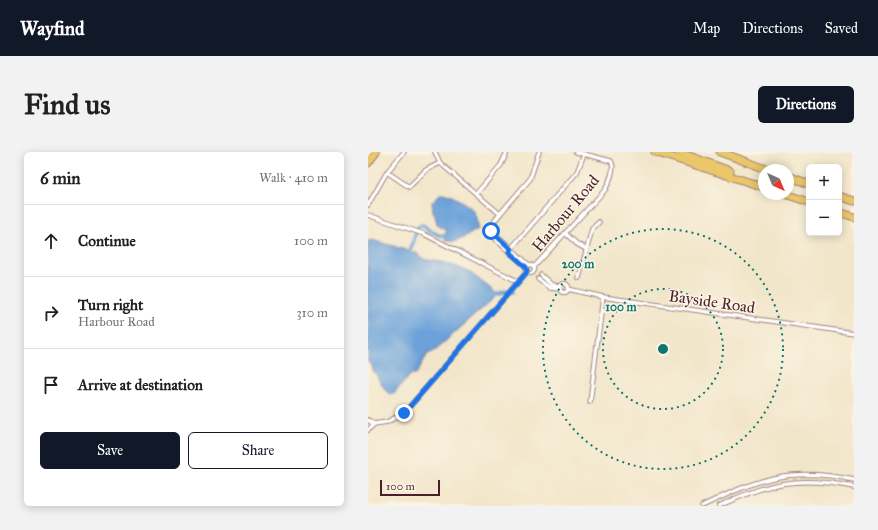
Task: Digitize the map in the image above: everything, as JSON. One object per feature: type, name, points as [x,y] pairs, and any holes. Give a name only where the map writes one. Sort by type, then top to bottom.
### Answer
[{"type":"highway","points":[[368,163],[376,152]]},
{"type":"highway","points":[[655,152],[758,184]]},
{"type":"highway","points":[[678,152],[758,184]]},
{"type":"highway","points":[[720,152],[758,166]]},
{"type":"highway","points":[[728,152],[758,164]]},
{"type":"highway","points":[[794,178],[806,183]]},
{"type":"highway","points":[[794,196],[806,200]]},
{"type":"highway","points":[[842,197],[854,201]]},
{"type":"highway","points":[[842,213],[854,217]]},
{"type":"street","points":[[368,205],[387,172],[404,152]]},
{"type":"street","points":[[436,152],[440,163],[500,214]]},
{"type":"street","points":[[476,194],[501,165],[507,152]]},
{"type":"street","points":[[539,152],[530,179],[489,228],[488,234],[534,270],[550,288],[560,288],[565,284],[568,286],[568,289],[564,292],[560,288]]},
{"type":"street","points":[[510,250],[577,172],[584,154],[576,152]]},
{"type":"street","name":"Harbour Road","points":[[534,270],[608,185],[613,163],[611,161],[584,154]]},
{"type":"street","points":[[387,172],[409,187],[426,170],[440,163]]},
{"type":"street","points":[[368,215],[418,232],[517,281]]},
{"type":"street","points":[[579,278],[593,226],[599,222]]},
{"type":"street","points":[[565,233],[577,244],[586,249]]},
{"type":"street","points":[[528,266],[527,272],[534,270]]},
{"type":"street","name":"Harbour Road","points":[[374,424],[387,422],[404,413],[510,289],[527,272]]},
{"type":"street","name":"Bayside Road","points":[[568,289],[603,297],[854,333]]},
{"type":"street","points":[[590,402],[603,297]]},
{"type":"street","points":[[368,420],[374,424],[368,430]]},
{"type":"street","points":[[702,506],[744,486],[786,474],[808,473],[854,480]]},
{"type":"street","points":[[719,506],[744,494],[779,483],[824,481],[854,487]]},
{"type":"water","points":[[441,193],[445,193],[458,199],[473,210],[477,219],[478,229],[454,242],[445,240],[446,230],[440,227],[436,221],[432,202]]},
{"type":"water","points":[[372,240],[419,254],[423,259],[447,263],[468,271],[495,292],[494,298],[432,353],[428,353],[415,375],[410,375],[394,394],[390,394],[385,390],[368,361],[368,241]]},
{"type":"waterway","points":[[410,251],[418,227],[422,225],[438,235],[444,236]]},
{"type":"waterway","points":[[495,295],[507,291],[513,292]]},
{"type":"route","points":[[404,413],[517,281],[527,272],[526,267],[509,252],[511,249],[491,231]]}]
